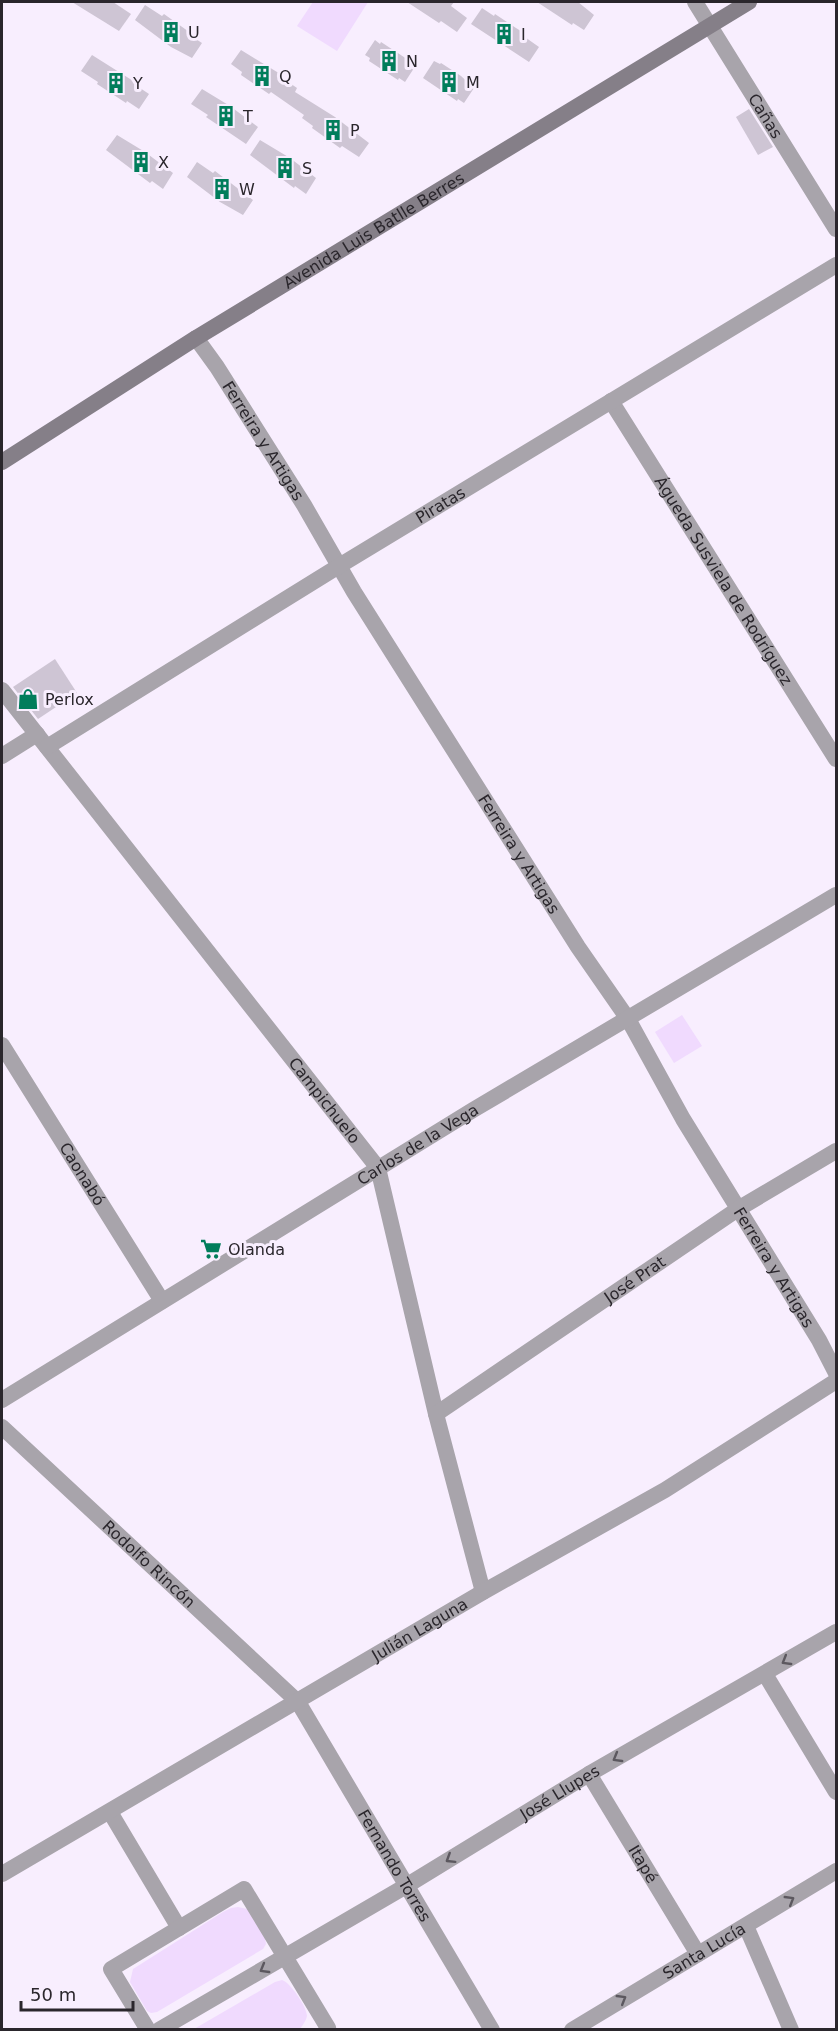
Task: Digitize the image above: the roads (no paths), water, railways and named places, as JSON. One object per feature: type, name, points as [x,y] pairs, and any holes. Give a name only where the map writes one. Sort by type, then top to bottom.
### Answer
[{"type":"main road","name":"Avenida Luis Batlle Berres","points":[[2,462],[196,338],[749,2]]},
{"type":"street","name":"Cañas","points":[[695,2],[837,229]]},
{"type":"street","name":"Piratas","points":[[2,756],[42,740],[339,566],[837,265]]},
{"type":"street","name":"Ferreira y Artigas","points":[[196,338],[273,456],[339,566],[579,947],[628,1019],[660,1080],[837,1373]]},
{"type":"street","name":"Águeda Susviela de Rodríguez","points":[[611,401],[837,759]]},
{"type":"street","name":"Campichuelo","points":[[2,690],[378,1168],[436,1414],[483,1592]]},
{"type":"street","name":"Carlos de la Vega","points":[[2,1400],[378,1168],[837,895]]},
{"type":"street","name":"Caonabó","points":[[2,1045],[162,1301]]},
{"type":"street","name":"José Prat","points":[[436,1414],[738,1209],[837,1151]]},
{"type":"street","name":"Julián Laguna","points":[[2,1874],[483,1592],[665,1490],[837,1381]]},
{"type":"street","name":"Rodolfo Rincón","points":[[2,1427],[298,1702]]},
{"type":"street","name":"José Llupes","points":[[159,2030],[406,1886],[589,1774],[837,1632]]},
{"type":"street","points":[[765,1674],[837,1792]]},
{"type":"street","name":"Fernando Torres","points":[[298,1702],[492,2030]]},
{"type":"street","name":"Itapé","points":[[589,1774],[698,1954]]},
{"type":"street","points":[[110,1812],[179,1928]]},
{"type":"street","name":"Santa Lucía","points":[[572,2030],[837,1871]]},
{"type":"street","points":[[148,2030],[111,1968],[244,1889],[328,2028],[326,2030]]},
{"type":"street","points":[[746,1926],[791,2030]]},
{"type":"place","name":"U","points":[[171,32]]},
{"type":"place","name":"I","points":[[504,34]]},
{"type":"place","name":"N","points":[[389,61]]},
{"type":"place","name":"Q","points":[[262,76]]},
{"type":"place","name":"M","points":[[449,82]]},
{"type":"place","name":"Y","points":[[116,83]]},
{"type":"place","name":"T","points":[[226,116]]},
{"type":"place","name":"P","points":[[333,130]]},
{"type":"place","name":"X","points":[[141,162]]},
{"type":"place","name":"S","points":[[285,168]]},
{"type":"place","name":"W","points":[[222,189]]},
{"type":"place","name":"Perlox","points":[[28,699]]},
{"type":"place","name":"Olanda","points":[[211,1249]]}]
